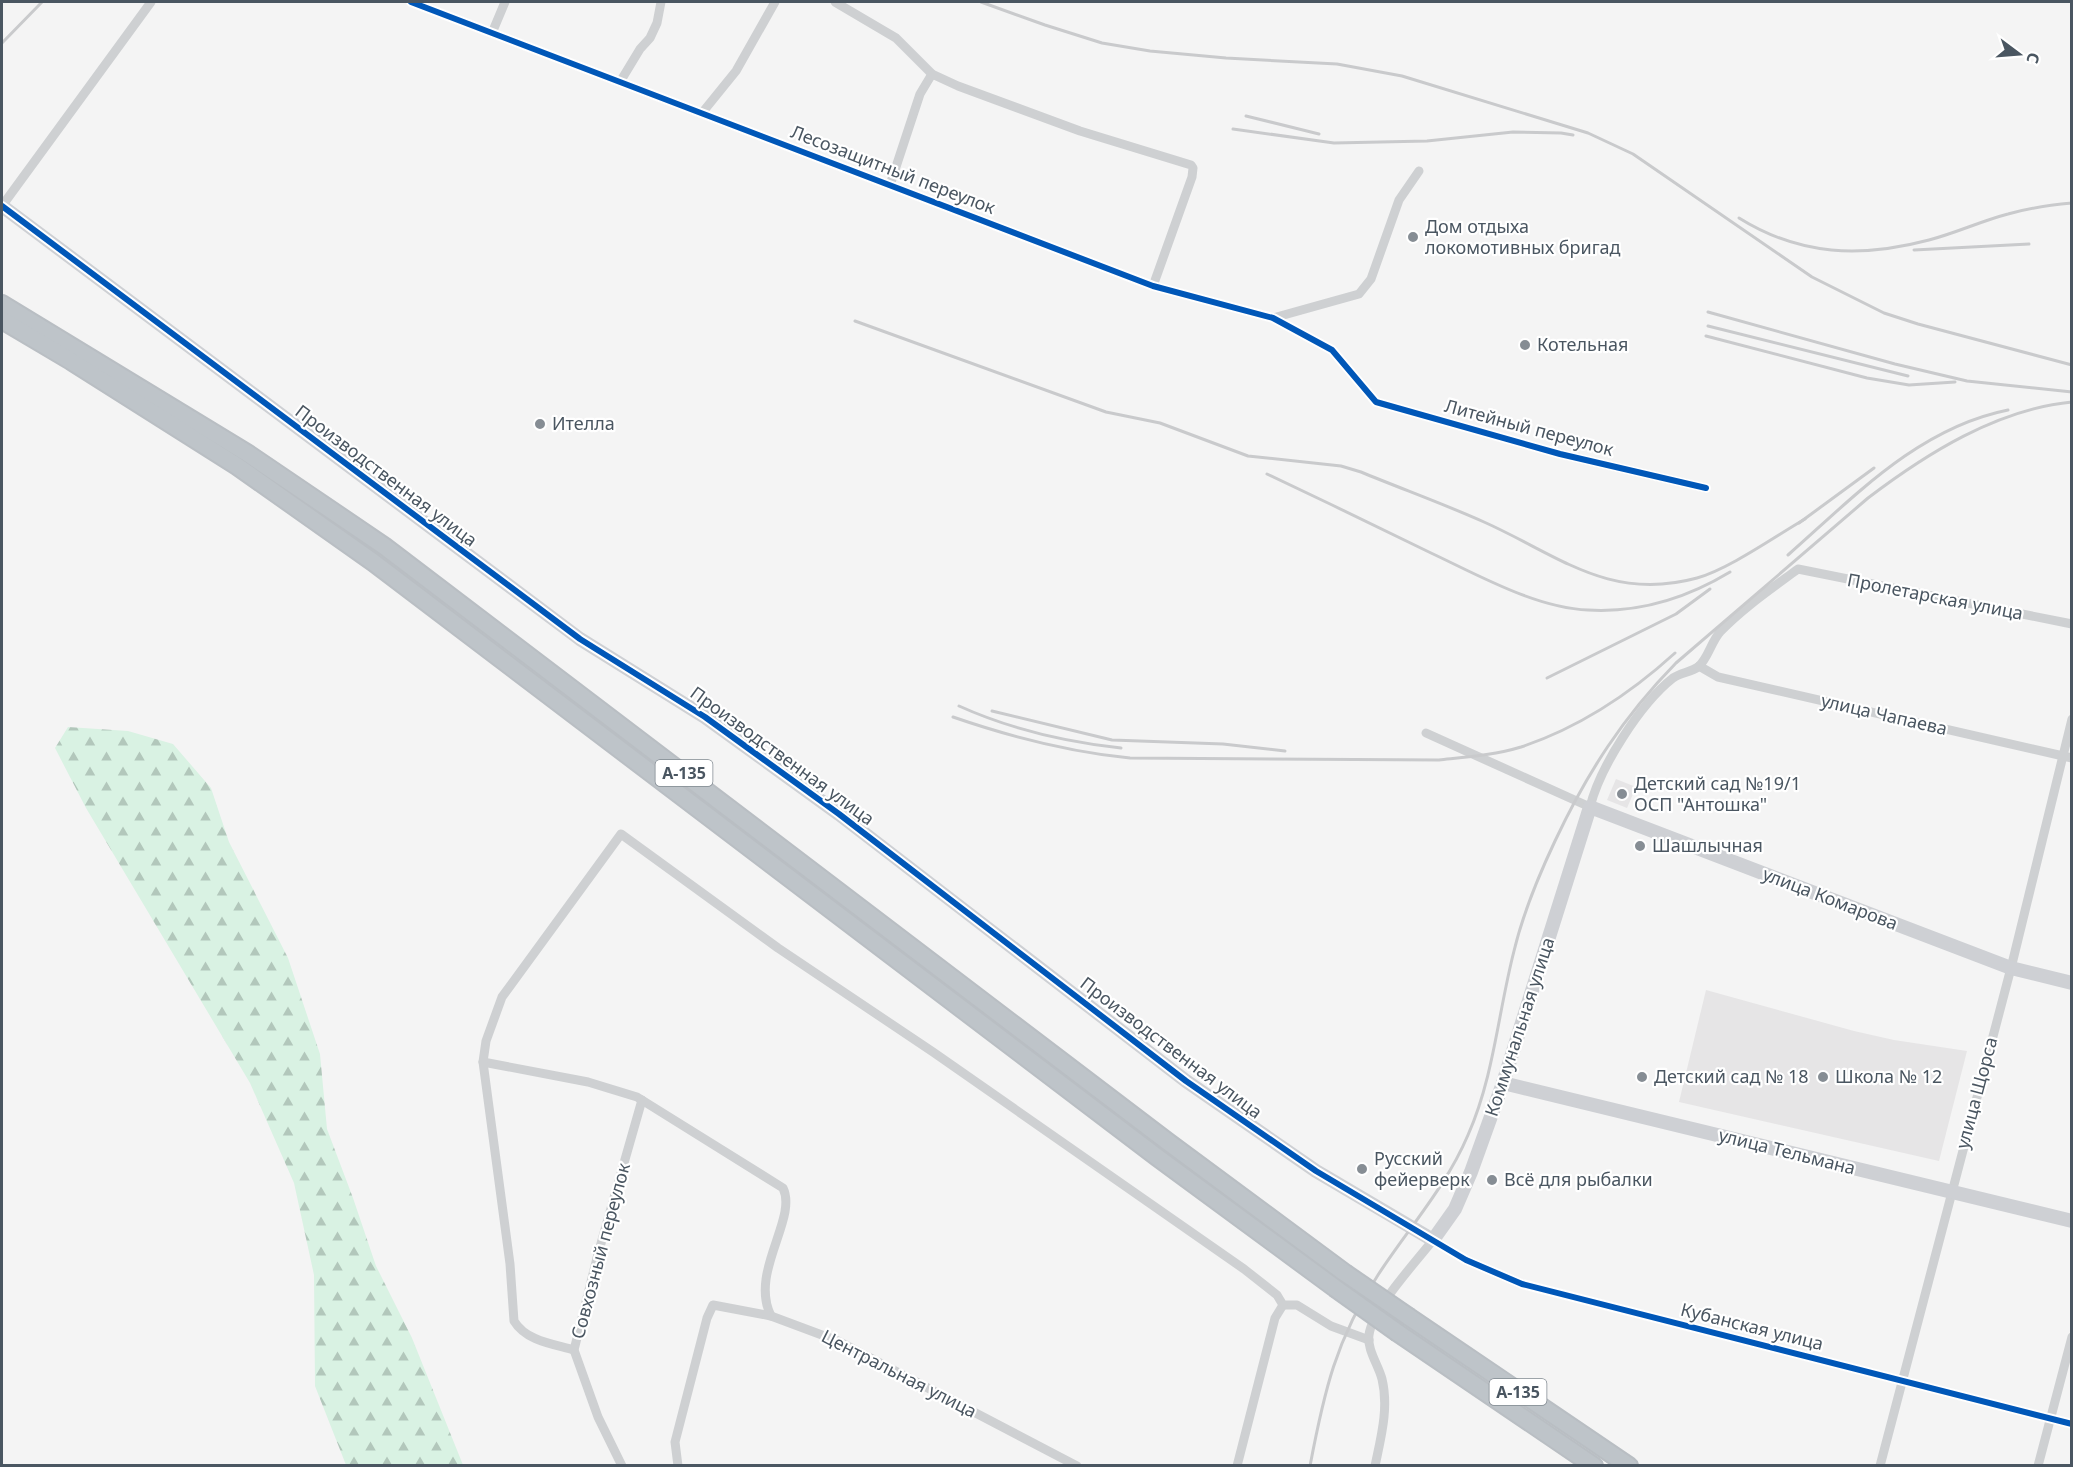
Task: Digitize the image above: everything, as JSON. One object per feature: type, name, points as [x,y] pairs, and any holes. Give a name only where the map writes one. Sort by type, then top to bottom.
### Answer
[{"type":"highway","name":"А-135","points":[[2,304],[248,453],[384,546],[1177,1149],[1345,1273],[1629,1466]]},
{"type":"highway","name":"А-135","points":[[2,320],[237,466],[373,562],[1157,1157],[1398,1333],[1594,1466]]},
{"type":"street","points":[[2,206],[151,2]]},
{"type":"street","name":"Лесозащитный переулок","points":[[411,2],[1153,286],[1273,318],[1332,350],[1355,377]]},
{"type":"street","points":[[492,33],[505,2]]},
{"type":"street","points":[[620,82],[640,49],[650,38],[657,23],[661,2]]},
{"type":"street","points":[[702,113],[736,71],[775,2]]},
{"type":"street","points":[[835,2],[896,38],[932,74],[958,87],[1080,131],[1187,164],[1193,168],[1192,177],[1153,286]]},
{"type":"street","points":[[890,185],[920,94],[932,74]]},
{"type":"street","points":[[1273,318],[1359,294],[1371,279],[1399,200],[1419,171]]},
{"type":"street","name":"Производственная улица","points":[[2,206],[580,639],[705,717],[839,814],[1215,1102],[1316,1171],[1433,1240]]},
{"type":"street","name":"Литейный переулок","points":[[1355,377],[1376,402],[1560,454],[1706,488]]},
{"type":"street","name":"Пролетарская улица","points":[[1699,666],[1717,635],[1738,614],[1798,569],[2072,624]]},
{"type":"street","points":[[1426,733],[1590,807],[1594,791],[1619,742],[1652,699],[1674,677],[1699,666]]},
{"type":"street","name":"улица Чапаева","points":[[1699,666],[1718,677],[2067,757]]},
{"type":"street","name":"улица Щорса","points":[[1880,1466],[1950,1192],[2067,757],[2072,719]]},
{"type":"street","name":"Коммунальная улица","points":[[1433,1240],[1451,1216],[1462,1195],[1503,1083],[1590,807]]},
{"type":"street","name":"улица Комарова","points":[[1590,807],[2011,968],[2072,983]]},
{"type":"street","points":[[574,1350],[530,1337],[518,1328],[514,1321],[510,1264],[483,1062],[486,1041],[502,997],[621,834],[778,948],[933,1052],[1244,1269],[1277,1295],[1283,1305]]},
{"type":"street","points":[[483,1062],[588,1082],[642,1100],[783,1188],[786,1196],[785,1210],[768,1267],[765,1289],[765,1303],[771,1316]]},
{"type":"street","name":"улица Тельмана","points":[[1503,1083],[2072,1221]]},
{"type":"street","name":"Совхозный переулок","points":[[622,1466],[598,1416],[574,1350],[642,1100]]},
{"type":"street","points":[[1375,1466],[1384,1414],[1384,1399],[1382,1379],[1369,1341],[1372,1323],[1393,1290],[1433,1240]]},
{"type":"street","name":"Кубанская улица","points":[[1433,1240],[1466,1260],[1522,1284],[2072,1424]]},
{"type":"street","name":"Центральная улица","points":[[678,1466],[675,1442],[707,1318],[713,1305],[771,1316],[838,1341],[1077,1466]]},
{"type":"street","points":[[1237,1466],[1275,1318],[1283,1305],[1297,1305],[1331,1326],[1369,1341]]},
{"type":"street","points":[[2038,1466],[2050,1419],[2068,1366],[2072,1337]]},
{"type":"shaded area","name":"Детский сад №19/1 ОСП \"Антошка\"","points":[[1616,779],[1636,787],[1627,808],[1607,800]]},
{"type":"shaded area","name":"Школа № 12","points":[[1706,990],[1854,1031],[1894,1040],[1967,1051],[1939,1161],[1679,1102]]},
{"type":"green space","points":[[68,727],[128,731],[173,744],[211,788],[229,842],[288,958],[320,1054],[327,1129],[376,1266],[412,1338],[463,1465],[346,1465],[315,1386],[314,1275],[294,1183],[250,1083],[86,808],[55,748]]},
{"type":"railway","points":[[2,43],[42,2]]},
{"type":"railway","points":[[981,2],[1102,43],[1150,51],[1226,58],[1337,64],[1402,76],[1588,133],[1633,154],[1812,277],[1884,313],[2072,365]]},
{"type":"railway","points":[[1246,116],[1319,134]]},
{"type":"railway","points":[[1233,129],[1334,143],[1427,141],[1513,132],[1573,135]]},
{"type":"railway","points":[[1739,218],[1762,231],[1785,240],[1831,250],[1855,251],[1904,246],[2016,212],[2072,203]]},
{"type":"railway","points":[[1914,250],[2029,244]]},
{"type":"railway","points":[[1708,312],[1895,364],[1967,381],[2072,392]]},
{"type":"railway","points":[[855,321],[1106,412],[1160,423],[1248,456],[1341,466],[1361,472],[1469,515],[1561,561],[1610,580],[1637,584],[1666,584],[1710,574],[1805,519]]},
{"type":"railway","points":[[1708,326],[1908,376]]},
{"type":"railway","points":[[1706,336],[1867,378],[1909,385],[1955,382]]},
{"type":"railway","points":[[1310,1466],[1327,1390],[1352,1321],[1378,1275],[1449,1172],[1477,1113],[1490,1067],[1508,974],[1526,909],[1537,882],[1580,792],[1623,725],[1676,663],[1868,498],[1890,482],[1938,450],[1990,424],[2044,406],[2072,402]]},
{"type":"railway","points":[[1788,555],[1863,488],[1916,448],[1975,419],[2008,410]]},
{"type":"railway","points":[[1799,523],[1874,468]]},
{"type":"railway","points":[[1267,474],[1508,589],[1568,608],[1607,610],[1644,606],[1680,596],[1730,572]]},
{"type":"railway","points":[[1547,678],[1676,614],[1710,589]]},
{"type":"railway","points":[[953,717],[1040,743],[1130,758],[1439,760],[1511,750],[1563,730],[1622,695],[1675,653]]},
{"type":"railway","points":[[959,706],[1038,733],[1121,748]]},
{"type":"railway","points":[[992,711],[1112,740],[1223,744],[1285,751]]},
{"type":"cycle path","points":[[411,2],[1153,286],[1273,318],[1332,350],[1376,402],[1560,454],[1706,488]]},
{"type":"cycle path","points":[[2,206],[580,639],[705,717],[839,814],[1186,1081],[1316,1171],[1466,1260],[1522,1284],[2072,1424]]},
{"type":"place","name":"Дом отдыха локомотивных бригад","points":[[1413,237]]},
{"type":"place","name":"Котельная","points":[[1525,345]]},
{"type":"place","name":"Ителла","points":[[540,424]]},
{"type":"place","name":"Детский сад №19/1 ОСП \"Антошка\"","points":[[1622,794]]},
{"type":"place","name":"Шашлычная","points":[[1640,846]]},
{"type":"place","name":"Детский сад № 18","points":[[1642,1077]]},
{"type":"place","name":"Школа № 12","points":[[1823,1077]]},
{"type":"place","name":"Русский фейерверк","points":[[1362,1169]]},
{"type":"place","name":"Всё для рыбалки","points":[[1492,1180]]}]
